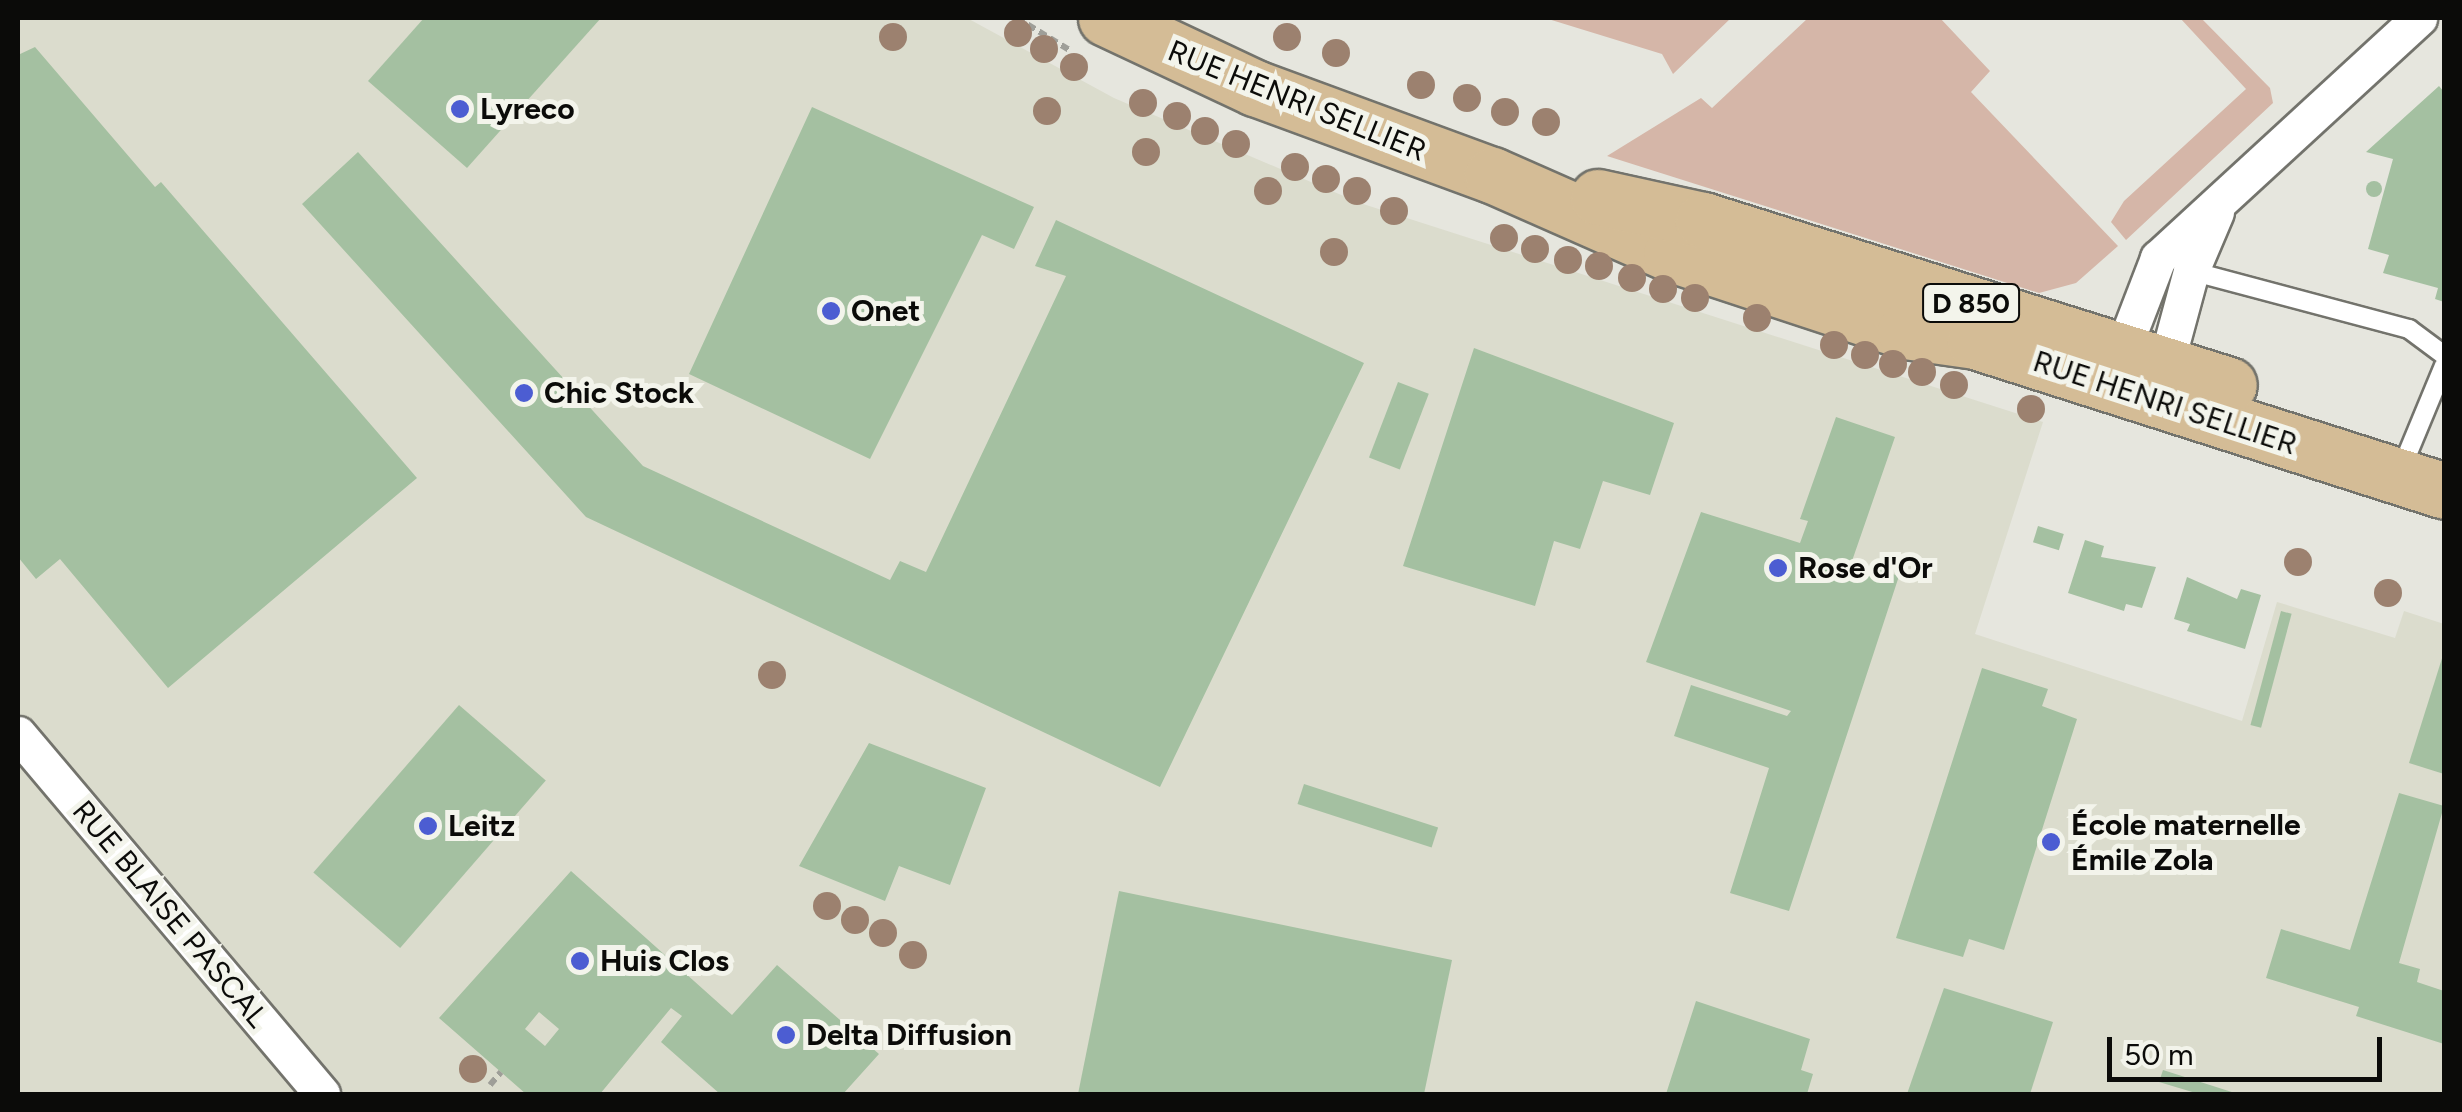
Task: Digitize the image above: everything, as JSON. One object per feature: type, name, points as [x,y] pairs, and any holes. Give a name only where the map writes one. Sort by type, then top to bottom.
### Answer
[{"type":"main road","name":"RUE HENRI SELLIER","points":[[1106,18],[1254,88],[1492,175],[1671,254],[1905,331],[1975,341],[2139,375],[2424,466]]},
{"type":"street","points":[[2139,375],[2158,258],[2419,18]]},
{"type":"street","points":[[2139,375],[2220,204]]},
{"type":"street","name":"RUE BLAISE PASCAL","points":[[18,734],[322,1094]]},
{"type":"lane","points":[[2191,271],[2409,329],[2444,354]]},
{"type":"lane","points":[[2424,466],[2444,366]]},
{"type":"path","points":[[490,1084],[501,1072]]},
{"type":"shaded area","points":[[18,18],[967,18],[1114,98],[1360,203],[2043,422],[1975,634],[2242,721],[2277,602],[2395,638],[2404,611],[2444,624],[2444,1094],[18,1094]]},
{"type":"shaded area","points":[[1545,18],[1731,18],[1673,74],[1662,54]]},
{"type":"shaded area","points":[[1808,18],[1940,18],[1990,71],[1971,92],[2118,246],[2076,283],[2039,293],[1607,156],[1701,98],[1712,108]]},
{"type":"shaded area","points":[[2180,18],[2201,18],[2270,88],[2273,103],[2126,240],[2111,222],[2124,201],[2246,89]]},
{"type":"building","name":"Lyreco","points":[[424,18],[601,18],[467,168],[368,81]]},
{"type":"building","points":[[35,47],[155,187],[161,182],[417,478],[168,688],[60,559],[36,579],[18,557],[18,55]]},
{"type":"building","points":[[2439,86],[2444,92],[2444,302],[2435,299],[2438,288],[2383,273],[2389,255],[2368,249],[2393,159],[2366,152]]},
{"type":"building","name":"Onet","points":[[812,107],[1034,207],[1014,249],[982,235],[870,459],[689,374]]},
{"type":"building","points":[[358,152],[643,466],[890,580],[900,561],[926,572],[1066,276],[1035,266],[1056,220],[1364,363],[1160,787],[586,517],[302,204]]},
{"type":"building","points":[[2374,181],[2382,189],[2374,197],[2366,189]]},
{"type":"building","points":[[1474,348],[1674,423],[1650,495],[1603,481],[1580,549],[1554,541],[1535,606],[1403,566]]},
{"type":"building","points":[[1398,382],[1429,394],[1400,469],[1369,458]]},
{"type":"building","name":"Rose d'Or","points":[[1836,417],[1895,437],[1852,561],[1899,576],[1789,911],[1730,893],[1769,768],[1674,736],[1691,685],[1787,716],[1791,711],[1646,662],[1701,512],[1800,543],[1808,521],[1800,519]]},
{"type":"building","points":[[2038,526],[2064,534],[2059,550],[2033,542]]},
{"type":"building","points":[[2085,540],[2104,546],[2101,557],[2156,567],[2142,608],[2126,604],[2124,611],[2068,593]]},
{"type":"building","points":[[2187,577],[2237,599],[2241,589],[2261,595],[2245,649],[2187,631],[2190,624],[2174,619]]},
{"type":"building","points":[[2281,611],[2292,614],[2261,728],[2250,725]]},
{"type":"building","points":[[2444,652],[2444,774],[2409,763]]},
{"type":"building","points":[[1982,668],[2048,689],[2042,706],[2077,719],[2004,950],[1969,939],[1963,957],[1896,938]]},
{"type":"building","name":"Leitz","points":[[459,705],[546,780],[400,948],[313,873]]},
{"type":"building","points":[[869,743],[986,788],[950,885],[899,866],[885,901],[799,866]]},
{"type":"building","points":[[1304,784],[1438,828],[1432,848],[1298,804]]},
{"type":"building","points":[[2399,793],[2444,806],[2399,963],[2420,969],[2417,982],[2444,991],[2444,1044],[2356,1016],[2359,1007],[2266,978],[2281,929],[2350,950]]},
{"type":"building","name":"Huis Clos","points":[[571,871],[732,1015],[777,965],[879,1054],[843,1094],[720,1094],[661,1042],[682,1016],[671,1008],[600,1094],[526,1094],[439,1018]],"holes":[[[539,1012],[559,1029],[545,1046],[525,1029]]]},
{"type":"building","points":[[1119,891],[1452,960],[1424,1094],[1078,1094]]},
{"type":"building","points":[[1944,988],[2053,1022],[2030,1094],[1907,1094]]},
{"type":"building","points":[[1696,1001],[1810,1039],[1801,1070],[1813,1074],[1807,1094],[1666,1094]]},
{"type":"building","points":[[2163,1070],[2238,1094],[2199,1094],[2159,1082]]},
{"type":"place","name":"Lyreco","points":[[460,109]]},
{"type":"place","name":"Onet","points":[[831,311]]},
{"type":"place","name":"Chic Stock","points":[[524,393]]},
{"type":"place","name":"Rose d'Or","points":[[1778,568]]},
{"type":"place","name":"Leitz","points":[[428,826]]},
{"type":"place","name":"École maternelle Émile Zola","points":[[2051,842]]},
{"type":"place","name":"Huis Clos","points":[[580,961]]},
{"type":"place","name":"Delta Diffusion","points":[[786,1035]]}]
